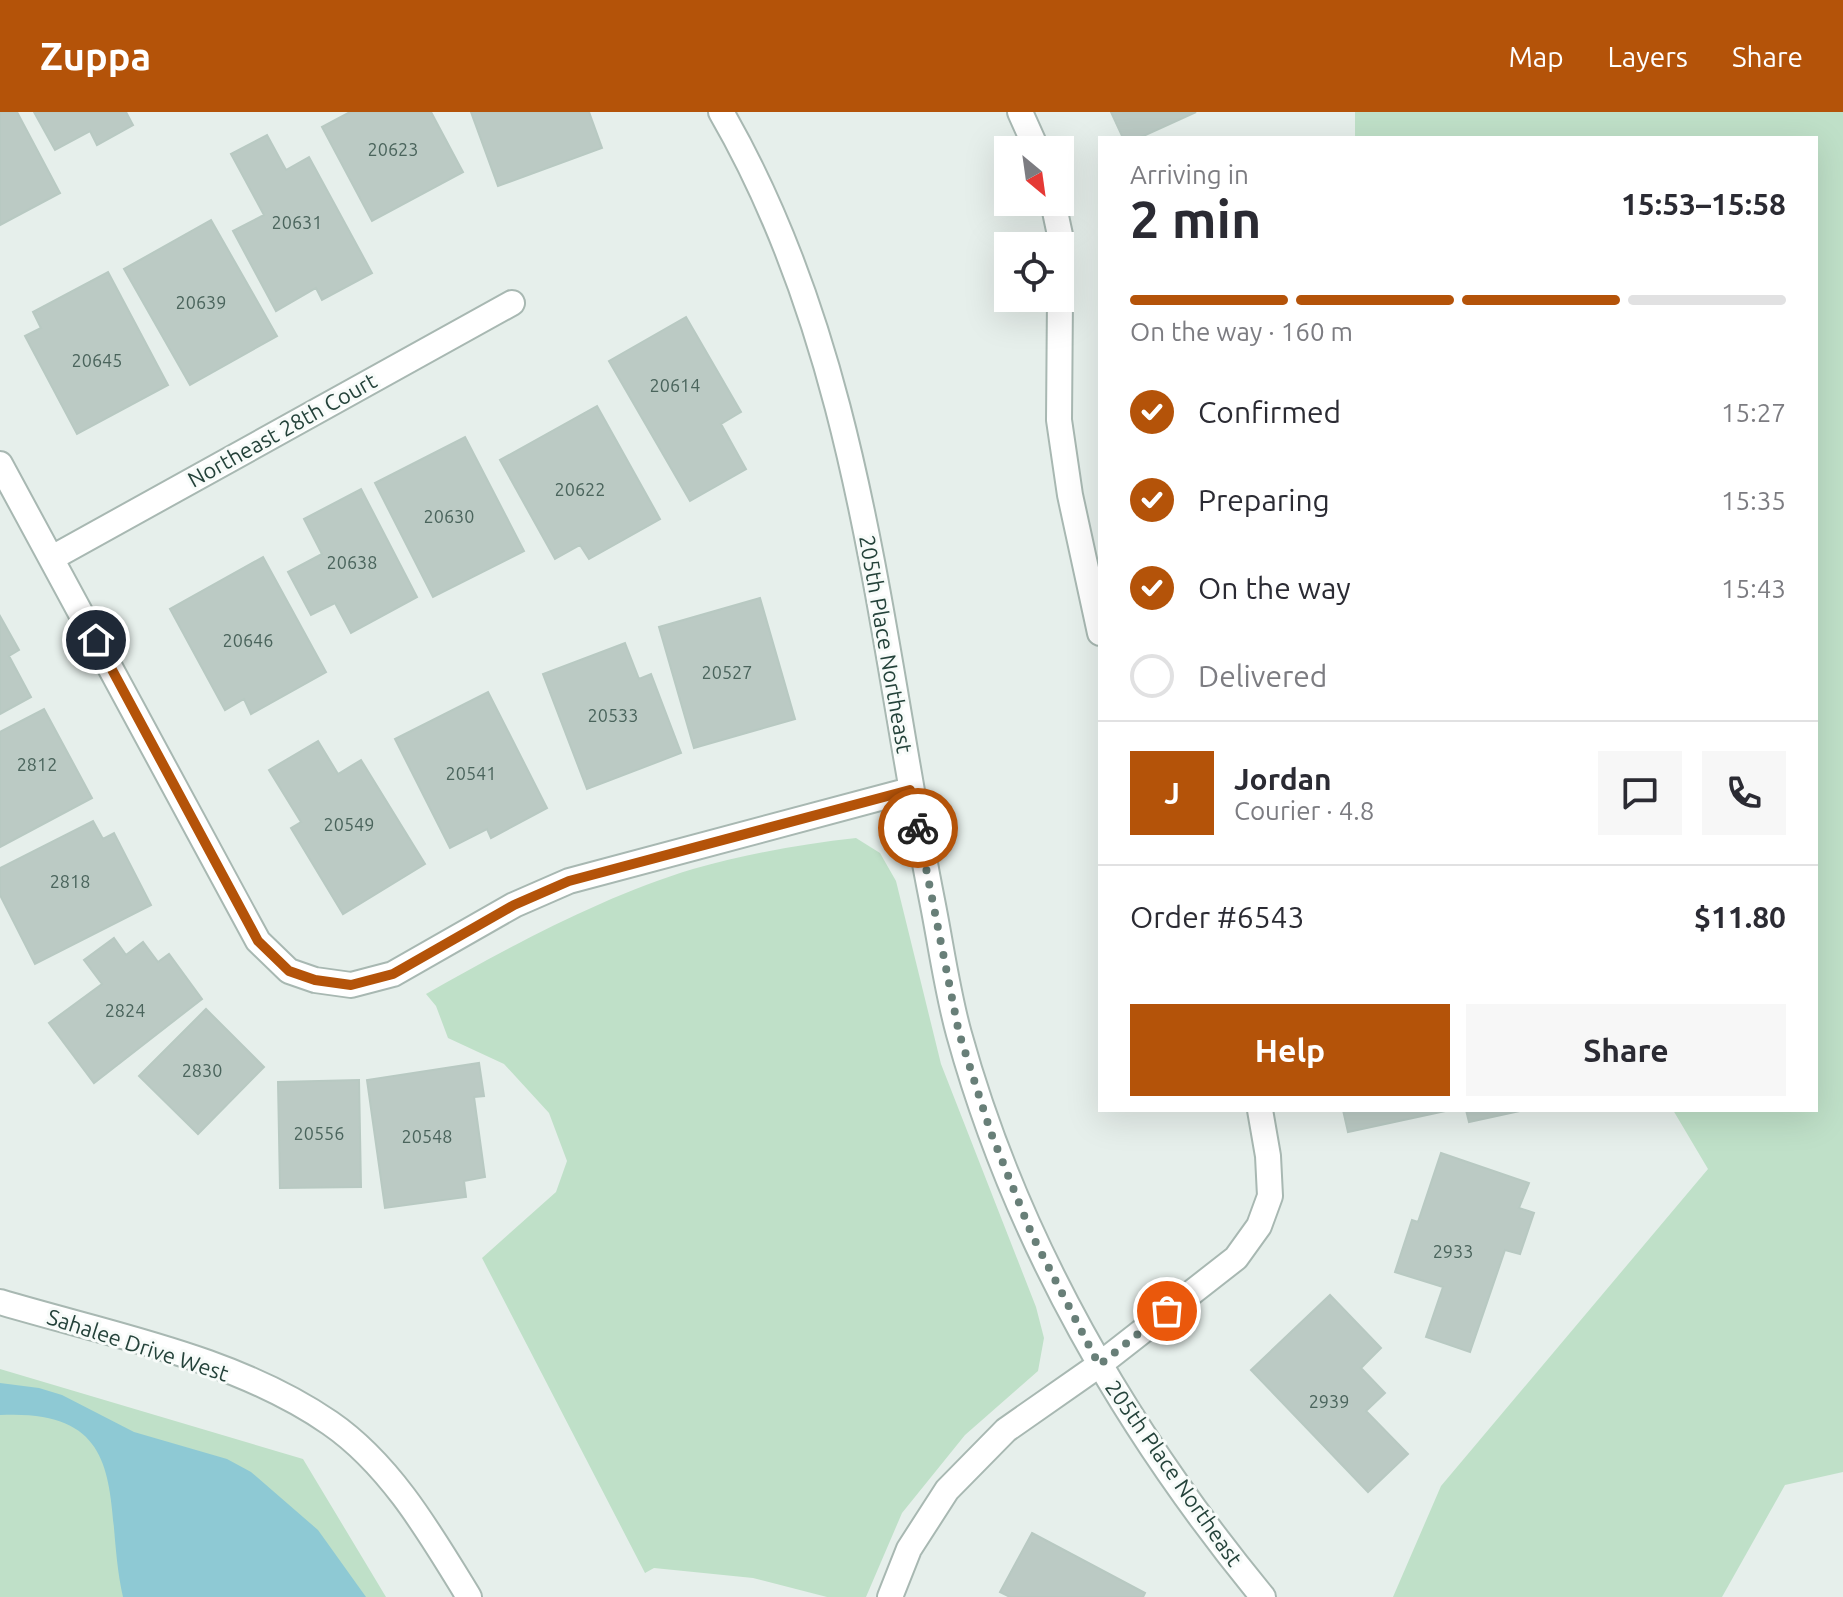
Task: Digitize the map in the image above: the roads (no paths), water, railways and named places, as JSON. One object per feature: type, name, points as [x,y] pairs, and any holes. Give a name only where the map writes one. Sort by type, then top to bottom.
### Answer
[{"type":"street","name":"205th Place Northeast","points":[[721,112],[738,142],[789,256],[836,397],[861,496],[910,790],[959,1033],[991,1133],[1032,1235],[1099,1365],[1178,1485],[1263,1597]]},
{"type":"street","points":[[1020,112],[1031,136]]},
{"type":"street","name":"Northeast 28th Court","points":[[52,558],[512,303]]},
{"type":"street","points":[[1060,312],[1059,420],[1070,495],[1098,624]]},
{"type":"street","points":[[0,464],[258,941],[289,971],[315,980],[351,985],[393,974],[514,905],[569,881],[910,790]]},
{"type":"street","points":[[890,1597],[909,1549],[947,1490],[1006,1430],[1099,1365],[1236,1258],[1259,1226],[1270,1196],[1268,1156],[1260,1112]]},
{"type":"street","name":"Sahalee Drive West","points":[[0,1302],[201,1361],[283,1396],[331,1423],[373,1461],[423,1522],[469,1597]]},
{"type":"water","points":[[0,1383],[39,1388],[62,1395],[134,1432],[227,1459],[251,1472],[318,1530],[366,1597],[123,1597],[111,1497],[105,1469],[93,1445],[74,1428],[43,1417],[0,1415]]}]
